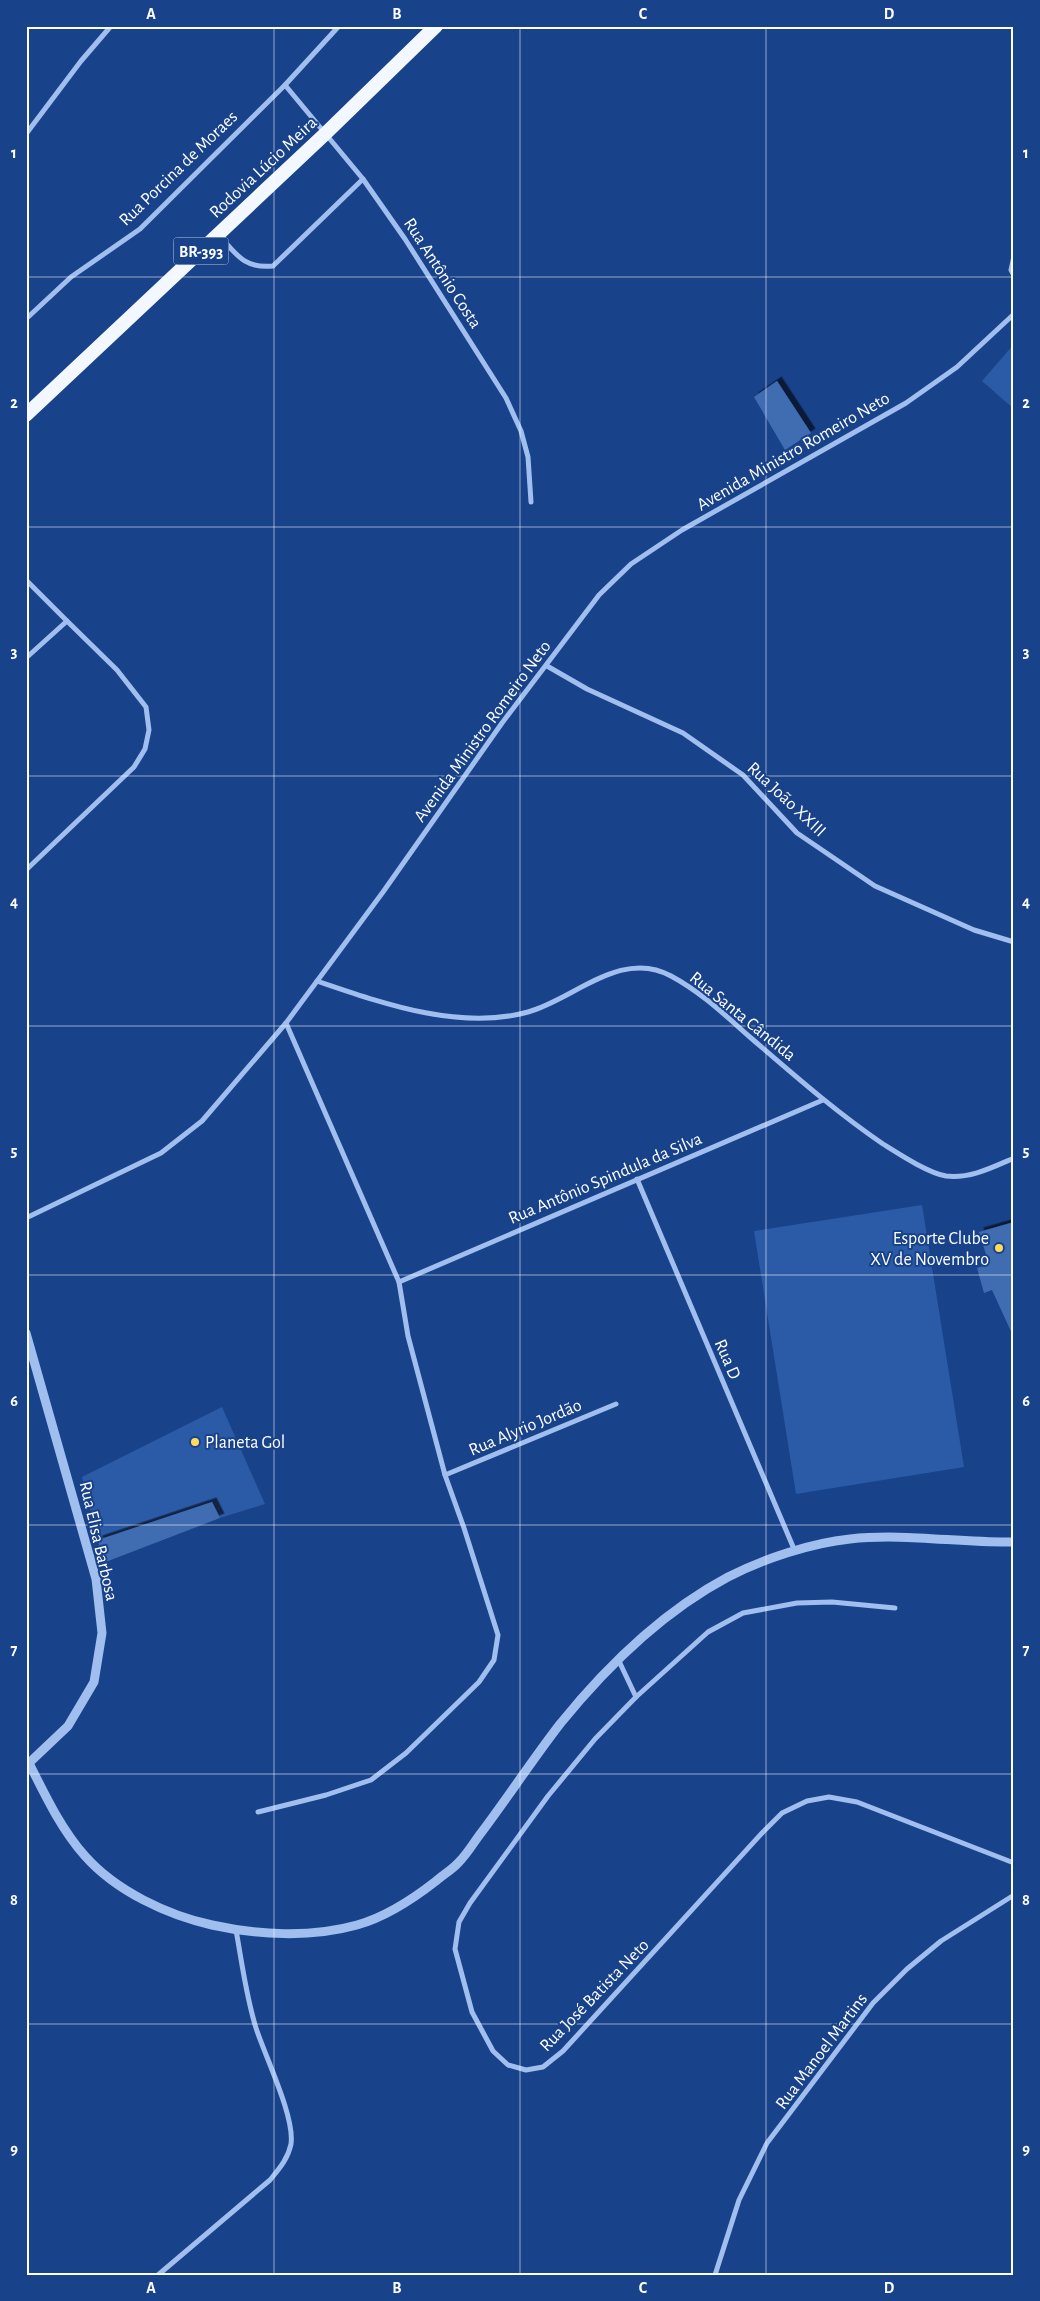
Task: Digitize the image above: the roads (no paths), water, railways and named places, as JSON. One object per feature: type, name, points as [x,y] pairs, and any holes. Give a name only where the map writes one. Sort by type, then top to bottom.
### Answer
[{"type":"highway","name":"Rodovia Lúcio Meira","points":[[26,415],[325,134],[436,26]]},
{"type":"street","points":[[26,134],[81,61],[111,26]]},
{"type":"street","name":"Rua Porcina de Moraes","points":[[26,319],[71,277],[140,229],[285,85],[339,26]]},
{"type":"street","name":"Rua Antônio Costa","points":[[285,85],[363,179],[405,239],[506,398],[521,430],[528,457],[530,502]]},
{"type":"street","points":[[219,234],[240,258],[252,265],[273,266],[363,179]]},
{"type":"street","points":[[1014,256],[1012,270],[1014,276]]},
{"type":"street","name":"Avenida Ministro Romeiro Neto","points":[[26,1218],[161,1153],[202,1121],[286,1023],[383,892],[502,723],[600,595],[631,564],[682,530],[906,402],[957,367],[1014,314]]},
{"type":"street","points":[[26,580],[117,670],[146,707],[148,730],[144,749],[134,767],[26,870]]},
{"type":"street","points":[[26,658],[67,621]]},
{"type":"street","name":"Rua João XXIII","points":[[547,666],[587,689],[683,733],[743,776],[797,832],[875,886],[974,930],[1014,942]]},
{"type":"street","name":"Rua Santa Cândida","points":[[317,981],[361,996],[439,1014],[492,1018],[529,1012],[611,972],[641,968],[669,974],[702,996],[823,1100],[905,1159],[945,1176],[968,1175],[1014,1158]]},
{"type":"street","points":[[258,1812],[326,1795],[371,1780],[406,1753],[479,1682],[494,1660],[498,1635],[445,1475],[408,1336],[399,1282],[286,1023]]},
{"type":"street","name":"Rua Antônio Spindula da Silva","points":[[399,1282],[823,1100]]},
{"type":"street","name":"Rua D","points":[[637,1179],[794,1549]]},
{"type":"street","name":"Rua Elisa Barbosa","points":[[26,1333],[96,1579],[102,1633],[94,1682],[68,1726],[27,1762]]},
{"type":"street","name":"Rua Alyrio Jordão","points":[[445,1475],[616,1404]]},
{"type":"street","points":[[27,1762],[52,1810],[86,1857],[122,1888],[162,1909],[203,1923],[236,1930],[313,1933],[358,1925],[410,1901],[459,1863],[558,1726],[618,1659],[675,1610],[729,1576],[794,1549],[849,1539],[910,1538],[972,1542],[1014,1542]]},
{"type":"street","name":"Rua José Batista Neto","points":[[895,1608],[832,1602],[797,1603],[743,1613],[708,1632],[636,1697],[595,1739],[548,1796],[470,1902],[459,1922],[455,1949],[472,2012],[493,2052],[508,2065],[526,2070],[543,2067],[563,2051],[763,1832],[782,1814],[807,1801],[829,1797],[857,1802],[1014,1863]]},
{"type":"street","points":[[618,1659],[636,1697]]},
{"type":"street","name":"Rua Manoel Martins","points":[[715,2275],[738,2200],[767,2143],[873,2003],[907,1969],[941,1941],[1014,1895]]},
{"type":"street","points":[[158,2275],[270,2180],[285,2162],[291,2143],[290,2118],[256,2027],[246,1988],[236,1930]]},
{"type":"place","name":"Esporte Clube XV de Novembro","points":[[999,1248]]},
{"type":"place","name":"Planeta Gol","points":[[195,1442]]}]
